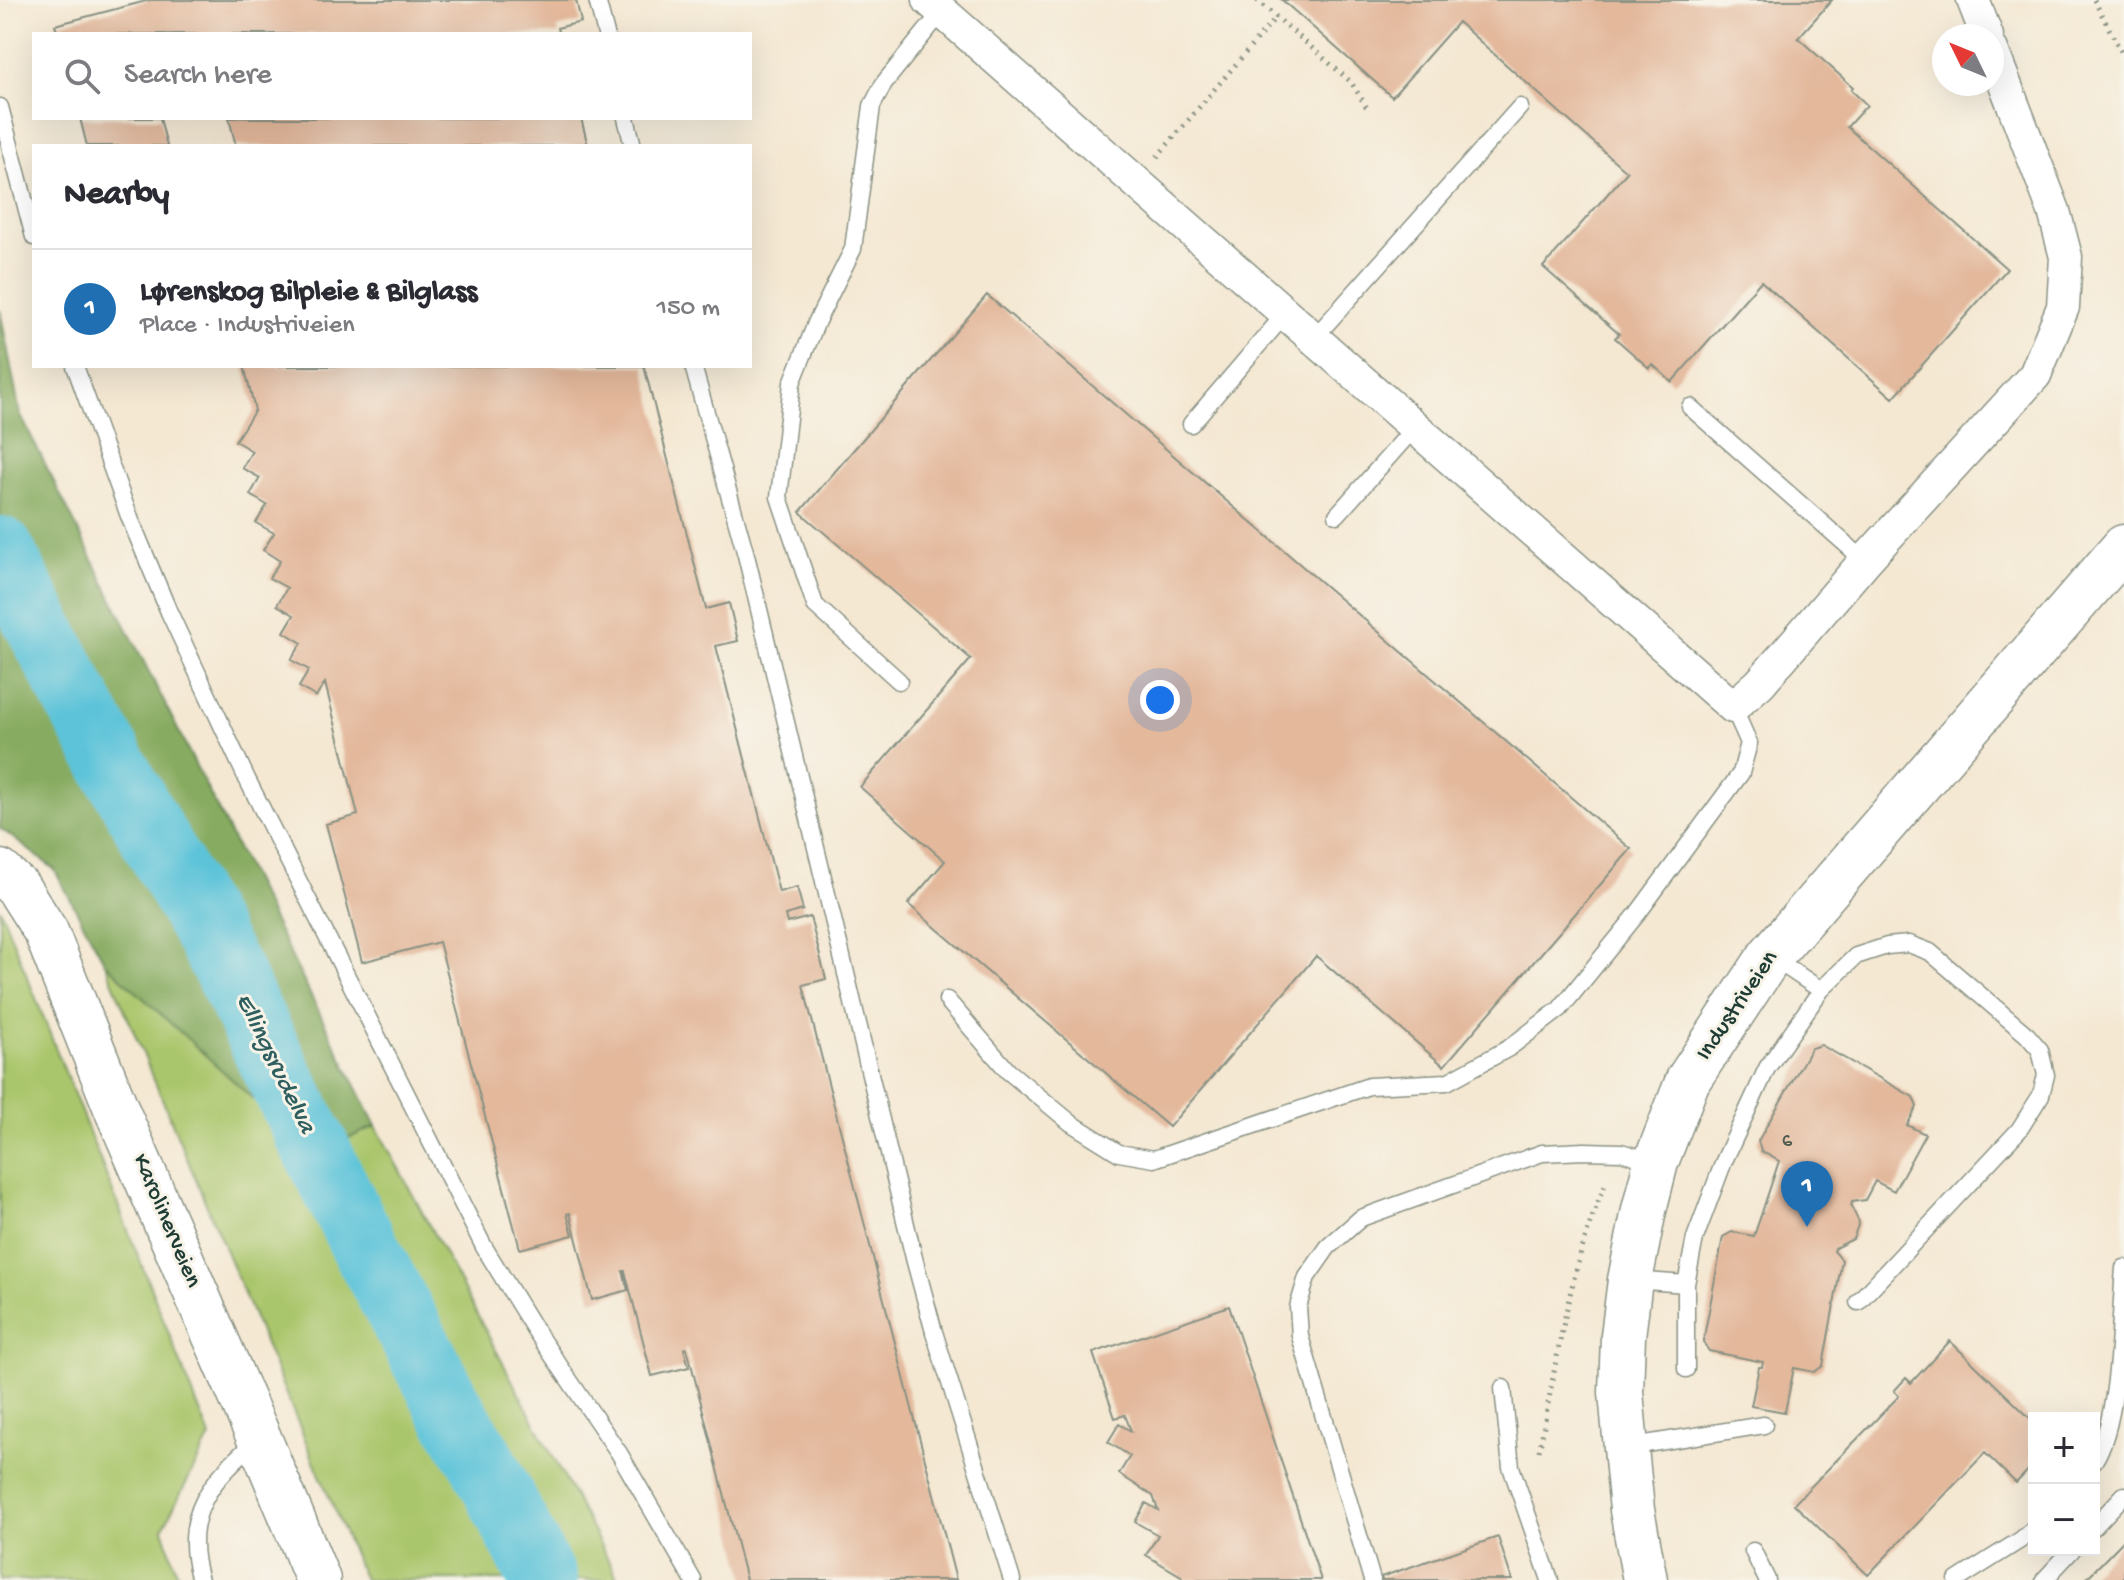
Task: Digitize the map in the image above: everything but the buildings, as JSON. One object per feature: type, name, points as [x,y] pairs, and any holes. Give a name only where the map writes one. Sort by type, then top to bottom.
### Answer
[{"type":"street","points":[[1973,0],[1982,24]]},
{"type":"street","points":[[942,4],[1136,182],[1733,707],[1760,683],[1865,561],[2035,375],[2063,307],[2066,257],[2054,211],[2004,81]]},
{"type":"street","name":"Industriveien","points":[[1645,1580],[1632,1510],[1621,1392],[1639,1157],[1770,956],[2124,547]]},
{"type":"street","name":"Karolinerveien","points":[[0,872],[18,888],[46,932],[118,1113],[318,1580]]},
{"type":"lane","points":[[597,0],[605,32]]},
{"type":"lane","points":[[899,681],[815,605],[779,497],[792,383],[817,321],[853,249],[872,106],[884,83],[942,4]]},
{"type":"lane","points":[[0,107],[32,229]]},
{"type":"lane","points":[[1314,338],[1520,107]]},
{"type":"lane","points":[[626,120],[632,144]]},
{"type":"lane","points":[[1191,424],[1285,314]]},
{"type":"lane","points":[[76,368],[129,516],[169,612],[246,777],[462,1204],[491,1259],[619,1453],[693,1580]]},
{"type":"lane","points":[[694,368],[758,602],[914,1258],[934,1332],[1012,1580]]},
{"type":"lane","points":[[1690,407],[1865,561]]},
{"type":"lane","points":[[1337,515],[1415,427]]},
{"type":"lane","points":[[947,1000],[1008,1071],[1071,1123],[1119,1153],[1154,1159],[1369,1086],[1447,1082],[1509,1048],[1560,1009],[1638,913],[1741,773],[1749,743],[1733,707]]},
{"type":"lane","points":[[1686,1369],[1686,1284],[1695,1238],[1724,1161],[1767,1068],[1821,990],[1856,956],[1887,946],[1909,944],[1930,952],[2027,1035],[2040,1050],[2046,1075],[2041,1095],[2019,1130],[1858,1302]]},
{"type":"lane","points":[[1770,956],[1821,990]]},
{"type":"lane","points":[[1372,1580],[1300,1336],[1298,1307],[1307,1277],[1328,1247],[1361,1218],[1542,1153],[1639,1157]]},
{"type":"lane","points":[[2100,1452],[2113,1403],[2124,1268]]},
{"type":"lane","points":[[1630,1280],[1686,1284]]},
{"type":"lane","points":[[1503,1388],[1511,1467],[1550,1580]]},
{"type":"lane","points":[[1626,1448],[1764,1425]]},
{"type":"lane","points":[[200,1580],[193,1558],[194,1523],[206,1496],[230,1464],[259,1438]]},
{"type":"lane","points":[[2100,1521],[2124,1495]]},
{"type":"lane","points":[[1957,1580],[2028,1534]]},
{"type":"lane","points":[[1753,1551],[1767,1580]]},
{"type":"lane","points":[[2044,1580],[2066,1556]]},
{"type":"path","points":[[1257,0],[1351,82],[1367,108]]},
{"type":"path","points":[[2094,0],[2124,57]]},
{"type":"path","points":[[1136,182],[1276,17]]},
{"type":"path","points":[[1538,1454],[1590,1219],[1639,1157]]},
{"type":"green space","points":[[0,310],[20,414],[376,1126],[313,1154],[105,963],[54,869],[0,828]]},
{"type":"green space","points":[[0,908],[210,1437],[163,1528],[179,1580],[0,1580]]},
{"type":"green space","points":[[105,963],[313,1153],[376,1126],[619,1580],[364,1580]]},
{"type":"waterway","name":"Ellingsrudelva","points":[[0,550],[86,715],[226,968],[366,1249],[483,1462],[543,1580]]},
{"type":"place","name":"Lørenskog Bilpleie & Bilglass","points":[[1807,1227]]}]
